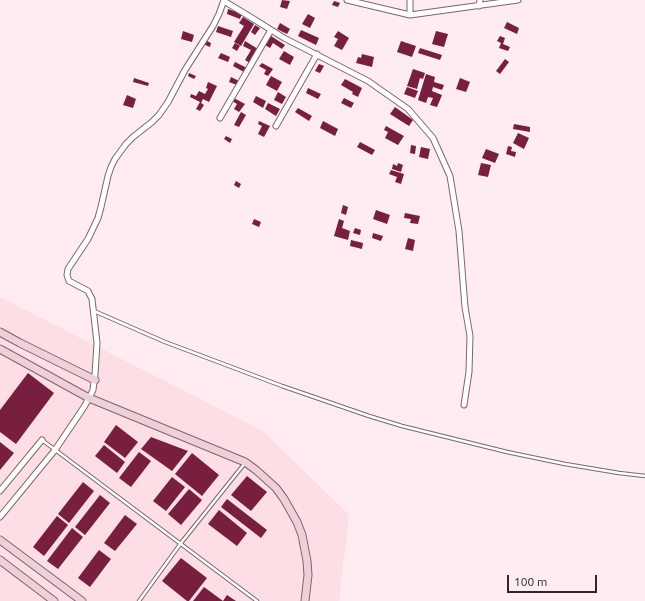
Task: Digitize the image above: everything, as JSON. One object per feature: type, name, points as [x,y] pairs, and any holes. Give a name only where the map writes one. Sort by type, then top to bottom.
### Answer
[{"type":"street","points":[[347,0],[367,3],[410,15],[518,0]]},
{"type":"street","points":[[410,0],[410,15]]},
{"type":"street","points":[[479,6],[480,0]]},
{"type":"street","points":[[0,517],[55,450],[90,398],[93,390],[97,343],[93,301],[88,291],[69,280],[67,272],[88,239],[98,218],[111,167],[126,144],[159,115],[168,102],[185,70],[213,26],[224,1],[284,38],[368,81],[408,109],[432,138],[450,176],[459,231],[465,306],[470,336],[469,372],[464,405]]},
{"type":"street","points":[[220,118],[271,30]]},
{"type":"street","points":[[276,126],[317,54]]},
{"type":"street","points":[[0,332],[94,380]]},
{"type":"street","points":[[0,349],[90,398],[245,462],[266,478],[276,488],[298,522],[304,541],[307,561],[308,575],[305,601]]},
{"type":"street","points":[[0,491],[42,440]]},
{"type":"street","points":[[0,540],[82,601]]},
{"type":"street","points":[[0,560],[54,601]]},
{"type":"lane","points":[[93,311],[165,342],[282,386],[402,426],[507,452],[573,465],[645,476]]},
{"type":"lane","points":[[42,440],[256,601]]},
{"type":"lane","points":[[138,601],[245,462]]},
{"type":"shaded area","points":[[0,297],[263,431],[349,515],[339,601],[0,601]]},
{"type":"building","points":[[282,0],[290,1],[287,9],[280,7]]},
{"type":"building","points":[[334,1],[340,3],[338,7],[332,5]]},
{"type":"building","points":[[228,9],[242,14],[240,19],[227,14]]},
{"type":"building","points":[[308,14],[315,18],[310,28],[302,24]]},
{"type":"building","points":[[243,17],[254,24],[241,46],[234,42],[244,26],[239,23]]},
{"type":"building","points":[[507,22],[519,28],[517,34],[504,28]]},
{"type":"building","points":[[280,23],[290,29],[287,34],[277,29]]},
{"type":"building","points":[[255,25],[260,28],[255,35],[251,32]]},
{"type":"building","points":[[218,26],[233,31],[231,37],[216,32]]},
{"type":"building","points":[[301,30],[319,38],[316,45],[298,36]]},
{"type":"building","points":[[183,31],[194,35],[192,42],[181,39]]},
{"type":"building","points":[[338,31],[349,38],[342,50],[334,46],[338,39],[334,37]]},
{"type":"building","points":[[436,31],[448,34],[444,47],[432,44]]},
{"type":"building","points":[[271,36],[285,45],[282,49],[273,43],[270,48],[265,45]]},
{"type":"building","points":[[500,36],[505,38],[503,44],[510,47],[508,51],[499,48],[501,43],[497,41]]},
{"type":"building","points":[[205,40],[211,43],[210,47],[203,44]]},
{"type":"building","points":[[245,41],[258,49],[250,63],[245,60],[251,50],[243,46]]},
{"type":"building","points":[[401,41],[416,46],[412,57],[397,52]]},
{"type":"building","points":[[235,43],[240,46],[237,51],[232,48]]},
{"type":"building","points":[[420,48],[442,55],[440,60],[418,53]]},
{"type":"building","points":[[284,51],[294,57],[290,65],[279,59]]},
{"type":"building","points":[[221,53],[230,57],[228,62],[218,58]]},
{"type":"building","points":[[362,54],[374,57],[372,67],[356,63],[358,57],[361,58]]},
{"type":"building","points":[[505,59],[509,62],[500,74],[496,71]]},
{"type":"building","points":[[235,62],[247,68],[244,72],[233,66]]},
{"type":"building","points":[[262,63],[273,69],[268,76],[264,74],[266,70],[259,66]]},
{"type":"building","points":[[319,64],[324,66],[320,73],[315,71]]},
{"type":"building","points":[[413,69],[425,73],[423,79],[420,78],[417,89],[407,86]]},
{"type":"building","points":[[189,73],[196,76],[194,79],[188,76]]},
{"type":"building","points":[[426,74],[435,77],[434,82],[444,85],[442,90],[433,87],[432,91],[442,95],[437,107],[430,105],[433,98],[428,97],[426,103],[418,100]]},
{"type":"building","points":[[271,76],[282,82],[277,91],[266,85]]},
{"type":"building","points":[[231,77],[239,81],[237,85],[229,82]]},
{"type":"building","points":[[134,78],[149,83],[148,86],[133,82]]},
{"type":"building","points":[[460,78],[470,82],[466,92],[456,89]]},
{"type":"building","points":[[345,79],[362,88],[358,97],[352,94],[353,92],[341,85]]},
{"type":"building","points":[[208,82],[217,86],[209,102],[203,99],[201,103],[204,105],[200,111],[196,109],[200,102],[190,97],[191,94],[196,96],[199,91],[205,94],[208,89],[206,88]]},
{"type":"building","points":[[407,87],[418,91],[415,98],[404,94]]},
{"type":"building","points":[[308,88],[321,94],[318,99],[306,93]]},
{"type":"building","points":[[278,92],[286,97],[282,104],[274,100]]},
{"type":"building","points":[[127,95],[136,99],[133,108],[123,105]]},
{"type":"building","points":[[256,96],[266,101],[263,108],[253,102]]},
{"type":"building","points":[[234,98],[245,104],[239,112],[234,109],[237,104],[232,101]]},
{"type":"building","points":[[344,98],[354,103],[351,108],[341,103]]},
{"type":"building","points":[[268,103],[280,109],[276,116],[265,109]]},
{"type":"building","points":[[395,107],[413,120],[409,126],[390,114]]},
{"type":"building","points":[[298,108],[312,116],[309,121],[295,112]]},
{"type":"building","points":[[241,112],[246,115],[239,127],[234,125]]},
{"type":"building","points":[[259,121],[270,126],[264,137],[258,134],[262,126],[258,124]]},
{"type":"building","points":[[323,121],[338,129],[335,136],[320,128]]},
{"type":"building","points":[[514,124],[530,127],[530,132],[513,129]]},
{"type":"building","points":[[386,126],[404,136],[398,145],[385,138],[388,132],[384,130]]},
{"type":"building","points":[[518,133],[529,138],[524,149],[513,143]]},
{"type":"building","points":[[226,136],[232,139],[230,143],[224,139]]},
{"type":"building","points":[[360,142],[375,150],[372,155],[357,147]]},
{"type":"building","points":[[411,145],[416,146],[415,154],[410,153]]},
{"type":"building","points":[[508,146],[512,147],[511,151],[516,152],[515,157],[506,154]]},
{"type":"building","points":[[421,147],[430,149],[428,159],[419,157]]},
{"type":"building","points":[[486,149],[499,154],[495,163],[482,158]]},
{"type":"building","points":[[398,163],[403,165],[401,172],[392,169],[393,164],[397,166]]},
{"type":"building","points":[[481,163],[491,165],[488,177],[478,175]]},
{"type":"building","points":[[391,170],[404,174],[401,184],[395,182],[397,177],[389,174]]},
{"type":"building","points":[[236,181],[241,184],[239,188],[234,185]]},
{"type":"building","points":[[343,205],[348,207],[346,215],[341,213]]},
{"type":"building","points":[[376,210],[390,215],[387,224],[373,219]]},
{"type":"building","points":[[405,213],[420,216],[418,224],[410,223],[411,219],[404,218]]},
{"type":"building","points":[[254,219],[261,222],[259,227],[252,224]]},
{"type":"building","points":[[339,219],[344,221],[342,228],[350,231],[348,240],[334,236]]},
{"type":"building","points":[[355,228],[361,230],[360,235],[353,233]]},
{"type":"building","points":[[373,233],[383,236],[381,241],[372,238]]},
{"type":"building","points":[[408,238],[415,240],[413,251],[405,249]]},
{"type":"building","points":[[351,240],[363,243],[362,249],[350,246]]},
{"type":"building","points":[[28,373],[54,393],[16,444],[0,432],[0,410]]},
{"type":"building","points":[[116,425],[138,442],[125,458],[104,442]]},
{"type":"building","points":[[151,437],[188,451],[172,471],[141,449]]},
{"type":"building","points":[[0,442],[14,453],[0,470]]},
{"type":"building","points":[[104,445],[125,462],[117,473],[95,456]]},
{"type":"building","points":[[139,452],[151,461],[131,487],[119,478]]},
{"type":"building","points":[[192,453],[219,475],[202,496],[175,474]]},
{"type":"building","points":[[247,476],[267,492],[251,511],[231,495]]},
{"type":"building","points":[[172,477],[185,487],[166,511],[153,501]]},
{"type":"building","points":[[83,482],[94,491],[69,523],[58,514]]},
{"type":"building","points":[[189,489],[202,500],[181,525],[168,514]]},
{"type":"building","points":[[100,495],[110,503],[85,535],[75,527]]},
{"type":"building","points":[[227,499],[267,530],[261,538],[221,507]]},
{"type":"building","points":[[219,510],[247,533],[237,546],[208,524]]},
{"type":"building","points":[[125,515],[137,524],[115,551],[104,543]]},
{"type":"building","points":[[57,516],[68,525],[44,556],[33,547]]},
{"type":"building","points":[[72,528],[83,537],[58,569],[47,561]]},
{"type":"building","points":[[99,550],[111,559],[90,587],[78,578]]},
{"type":"building","points":[[181,558],[207,578],[189,601],[162,581]]},
{"type":"building","points":[[204,587],[223,601],[193,601]]},
{"type":"building","points":[[227,595],[236,601],[223,601]]}]
